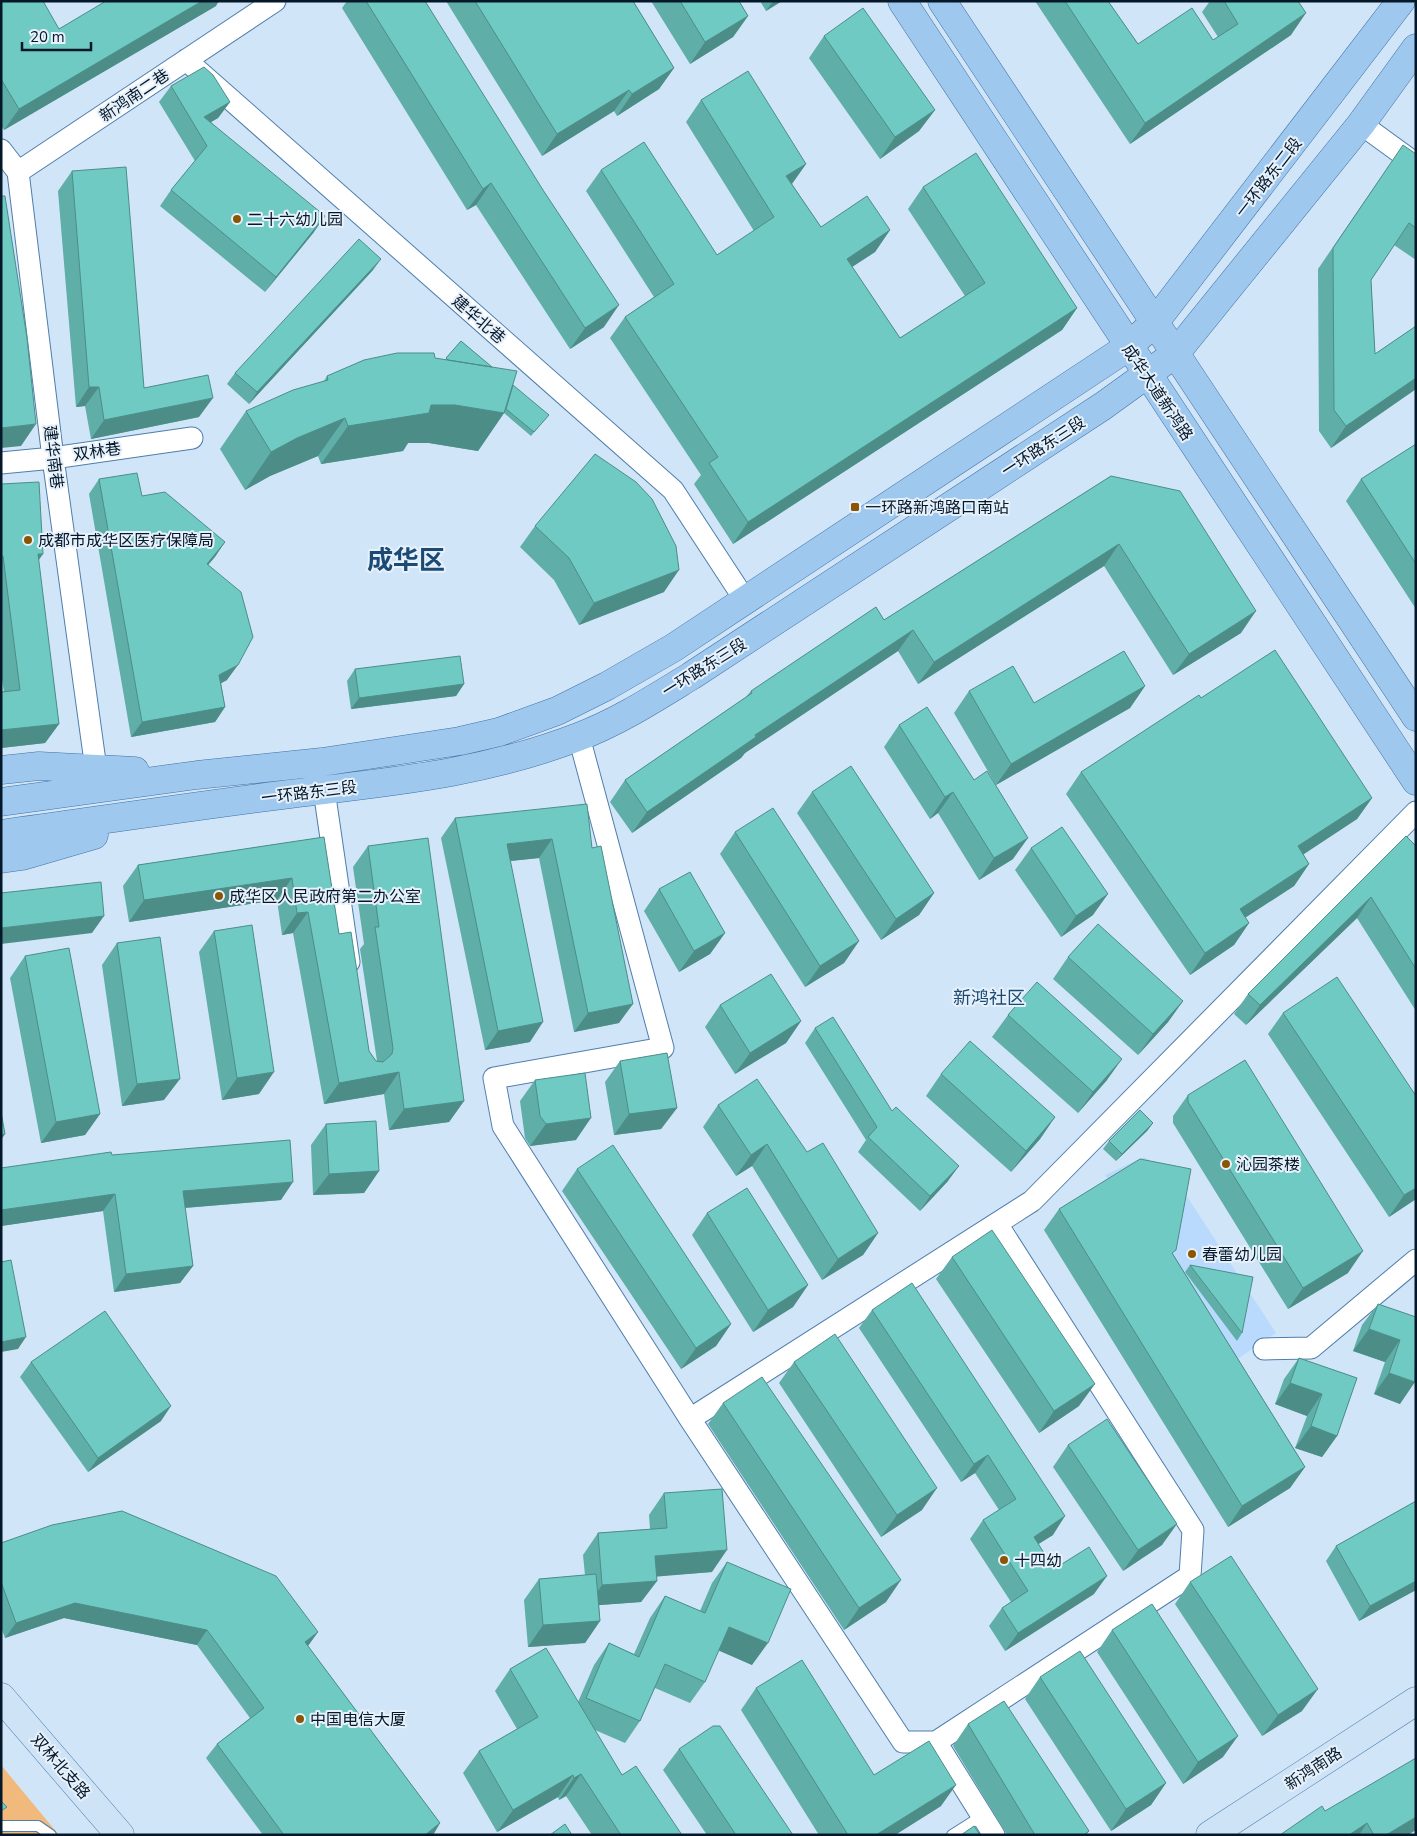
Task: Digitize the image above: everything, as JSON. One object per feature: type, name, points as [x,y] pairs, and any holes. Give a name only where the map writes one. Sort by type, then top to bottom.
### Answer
[{"type":"main road","name":"成华大道新鸿路","points":[[902,1],[1128,347],[1416,781]]},
{"type":"main road","points":[[942,1],[1416,717]]},
{"type":"main road","name":"一环路东二段","points":[[1128,347],[1155,322],[1401,1]]},
{"type":"main road","points":[[1148,376],[1175,354],[1361,124],[1416,48]]},
{"type":"main road","name":"一环路东三段","points":[[197,775],[322,762],[460,741],[499,732],[558,711],[607,686],[673,648],[1128,347]]},
{"type":"main road","name":"一环路东三段","points":[[200,806],[414,780],[465,771],[507,761],[579,737],[621,717],[691,676],[1148,376]]},
{"type":"main road","points":[[1,770],[39,766],[197,775]]},
{"type":"main road","points":[[1,802],[197,775]]},
{"type":"main road","points":[[1,834],[200,806]]},
{"type":"main road","points":[[1,859],[22,856],[200,806]]},
{"type":"street","name":"新鸿南二巷","points":[[18,172],[275,1]]},
{"type":"street","name":"建华北巷","points":[[186,60],[672,490],[745,600]]},
{"type":"street","points":[[1361,124],[1416,164]]},
{"type":"street","points":[[1,150],[18,172]]},
{"type":"street","name":"建华南巷","points":[[18,172],[53,458],[96,769]]},
{"type":"street","name":"双林巷","points":[[1,463],[53,458],[192,438]]},
{"type":"street","points":[[579,737],[662,1048],[494,1078],[503,1126],[690,1419],[903,1742],[936,1742],[1190,1576],[1193,1530],[997,1224]]},
{"type":"street","points":[[324,790],[353,984]]},
{"type":"street","points":[[690,1419],[1032,1201],[1416,812]]},
{"type":"street","points":[[1264,1349],[1311,1348],[1416,1260]]},
{"type":"street","name":"双林北支路","points":[[1,1697],[120,1835]]},
{"type":"street","name":"新鸿南路","points":[[1210,1835],[1416,1701]]},
{"type":"street","points":[[936,1742],[994,1835]]},
{"type":"lane","points":[[952,1835],[982,1816]]},
{"type":"lane","points":[[1,1826],[38,1826],[52,1835]]},
{"type":"shaded area","name":"春蕾幼儿园","points":[[1144,1157],[1171,1172],[1276,1333],[1233,1362],[1105,1175]]},
{"type":"shaded area","points":[[1,1765],[59,1835],[1,1835]]},
{"type":"building","points":[[1,1],[43,1],[59,29],[106,1],[202,1],[19,109],[1,79]]},
{"type":"building","points":[[366,1],[425,1],[543,190],[619,305],[585,328],[491,183],[483,189]]},
{"type":"building","points":[[475,1],[633,1],[674,68],[632,94],[629,90],[557,134]]},
{"type":"building","points":[[680,1],[739,1],[748,16],[705,42]]},
{"type":"building","points":[[1065,1],[1108,1],[1138,44],[1192,8],[1213,40],[1238,24],[1224,1],[1298,1],[1306,13],[1145,123]]},
{"type":"building","points":[[863,8],[935,110],[895,137],[824,36]]},
{"type":"building","name":"二十六幼儿园","points":[[204,67],[213,75],[230,102],[204,117],[325,216],[276,277],[171,190],[207,146],[171,86]]},
{"type":"building","points":[[748,71],[806,164],[786,176],[821,227],[867,196],[890,230],[847,259],[900,338],[985,283],[923,187],[976,153],[1077,308],[748,522],[709,463],[718,457],[625,317],[674,284],[601,170],[644,142],[717,255],[774,217],[701,100]]},
{"type":"building","points":[[1403,145],[1416,154],[1416,228],[1409,223],[1371,280],[1375,354],[1416,326],[1416,378],[1346,426],[1334,410],[1333,248]]},
{"type":"building","points":[[126,167],[144,388],[208,375],[213,398],[104,420],[99,387],[89,387],[72,171]]},
{"type":"building","points":[[1,196],[5,196],[27,338],[36,424],[1,428]]},
{"type":"building","points":[[359,239],[381,259],[257,392],[235,373]]},
{"type":"building","points":[[461,341],[492,367],[448,360],[446,358]]},
{"type":"building","points":[[397,353],[434,353],[435,358],[517,371],[504,413],[455,405],[431,405],[429,413],[348,426],[345,418],[297,438],[271,452],[246,411],[293,390],[328,380],[327,376],[364,360]]},
{"type":"building","points":[[513,385],[549,415],[534,432],[506,409]]},
{"type":"building","points":[[1416,444],[1416,564],[1361,479]]},
{"type":"building","points":[[595,454],[636,482],[652,499],[676,546],[679,570],[594,603],[569,558],[535,526]]},
{"type":"building","points":[[137,473],[142,496],[165,492],[225,542],[207,564],[241,592],[253,637],[238,665],[219,675],[225,707],[142,722],[99,479]]},
{"type":"building","points":[[1111,476],[1180,491],[1256,611],[1189,654],[1119,544],[934,662],[913,630],[755,735],[756,737],[647,812],[625,780],[752,693],[751,691],[876,607],[884,620]]},
{"type":"building","points":[[39,482],[43,554],[38,554],[59,724],[1,730],[1,692],[20,690],[3,556],[1,556],[1,484]]},
{"type":"building","points":[[1275,650],[1372,798],[1298,846],[1309,864],[1240,909],[1249,923],[1205,953],[1081,772],[1199,695],[1201,698]]},
{"type":"building","points":[[1124,651],[1145,686],[1011,764],[969,691],[1013,666],[1034,703]]},
{"type":"building","points":[[460,656],[464,684],[359,698],[355,669]]},
{"type":"building","points":[[927,707],[974,780],[987,771],[1028,838],[994,858],[953,792],[945,797],[899,725]]},
{"type":"building","points":[[851,766],[934,893],[896,919],[812,792]]},
{"type":"building","points":[[587,804],[592,848],[601,846],[633,1004],[588,1013],[552,839],[507,844],[543,1022],[498,1031],[455,818]]},
{"type":"building","points":[[773,808],[859,941],[820,966],[735,832]]},
{"type":"building","points":[[1062,827],[1108,894],[1076,916],[1031,848]]},
{"type":"building","points":[[1406,836],[1416,846],[1416,969],[1371,897],[1260,1005],[1248,994]]},
{"type":"building","points":[[324,837],[339,934],[351,932],[369,1051],[376,1061],[383,1062],[392,1054],[393,1048],[375,927],[379,927],[368,846],[428,838],[464,1101],[404,1109],[399,1072],[339,1083],[308,912],[297,913],[292,878],[144,900],[138,865]]},
{"type":"building","points":[[690,872],[725,933],[694,951],[659,889]]},
{"type":"building","points":[[101,882],[104,916],[1,928],[1,893]]},
{"type":"building","points":[[1098,924],[1183,1001],[1153,1034],[1068,957]]},
{"type":"building","points":[[252,925],[274,1072],[237,1078],[214,931]]},
{"type":"building","points":[[160,937],[180,1079],[137,1084],[117,943]]},
{"type":"building","points":[[69,948],[100,1114],[56,1122],[25,956]]},
{"type":"building","points":[[771,974],[801,1021],[750,1053],[720,1005]]},
{"type":"building","points":[[1337,977],[1416,1096],[1416,1188],[1404,1195],[1283,1013]]},
{"type":"building","points":[[1037,982],[1122,1059],[1093,1092],[1008,1015]]},
{"type":"building","points":[[833,1017],[892,1111],[896,1107],[959,1166],[930,1196],[868,1137],[877,1127],[815,1028]]},
{"type":"building","points":[[970,1041],[1055,1117],[1026,1151],[941,1074]]},
{"type":"building","points":[[667,1053],[677,1108],[629,1114],[620,1061]]},
{"type":"building","points":[[1245,1060],[1363,1251],[1303,1288],[1188,1102],[1188,1095]]},
{"type":"building","points":[[585,1073],[591,1118],[546,1124],[540,1116],[535,1080]]},
{"type":"building","points":[[757,1079],[807,1152],[823,1143],[878,1233],[838,1259],[767,1144],[751,1155],[718,1105]]},
{"type":"building","points":[[1140,1110],[1153,1123],[1122,1154],[1109,1141]]},
{"type":"building","points":[[1,1112],[5,1134],[1,1135]]},
{"type":"building","points":[[376,1121],[379,1171],[329,1174],[326,1124]]},
{"type":"building","points":[[290,1140],[293,1182],[183,1191],[193,1266],[126,1274],[115,1194],[1,1210],[1,1168],[111,1152],[112,1155]]},
{"type":"building","points":[[613,1145],[731,1324],[696,1348],[577,1169]]},
{"type":"building","points":[[1140,1159],[1191,1169],[1176,1250],[1172,1253],[1305,1467],[1242,1506],[1059,1209]]},
{"type":"building","points":[[747,1188],[808,1285],[768,1310],[707,1213]]},
{"type":"building","points":[[992,1230],[1095,1384],[1054,1411],[952,1257]]},
{"type":"building","points":[[11,1260],[26,1337],[1,1342],[1,1262]]},
{"type":"building","points":[[1190,1265],[1253,1277],[1242,1333]]},
{"type":"building","points":[[912,1283],[1065,1516],[1034,1537],[1054,1569],[1089,1547],[1107,1576],[1018,1633],[1002,1608],[1028,1591],[983,1520],[1016,1499],[988,1455],[974,1464],[872,1310]]},
{"type":"building","points":[[1378,1304],[1416,1317],[1415,1382],[1389,1373],[1400,1340],[1369,1329]]},
{"type":"building","points":[[105,1311],[171,1406],[98,1458],[31,1362]]},
{"type":"building","points":[[835,1334],[937,1488],[897,1515],[794,1362]]},
{"type":"building","points":[[1299,1358],[1357,1378],[1337,1436],[1311,1426],[1322,1394],[1290,1383]]},
{"type":"building","points":[[762,1377],[901,1580],[859,1608],[723,1403]]},
{"type":"building","points":[[1107,1419],[1177,1524],[1138,1550],[1068,1445]]},
{"type":"building","points":[[722,1489],[727,1550],[655,1556],[657,1581],[602,1585],[598,1533],[667,1528],[664,1493]]},
{"type":"building","points":[[1416,1501],[1416,1581],[1370,1606],[1336,1546]]},
{"type":"building","points":[[122,1511],[276,1576],[318,1632],[305,1642],[440,1823],[425,1835],[284,1835],[217,1744],[264,1708],[207,1630],[75,1603],[16,1623],[1,1582],[1,1543],[52,1525]]},
{"type":"building","points":[[1231,1556],[1318,1689],[1278,1715],[1190,1582]]},
{"type":"building","points":[[727,1562],[791,1589],[768,1643],[729,1627],[705,1682],[665,1664],[640,1721],[586,1698],[609,1643],[639,1657],[665,1596],[705,1613]]},
{"type":"building","points":[[596,1574],[600,1621],[543,1625],[539,1579]]},
{"type":"building","points":[[1152,1604],[1238,1736],[1198,1762],[1112,1630]]},
{"type":"building","points":[[546,1648],[622,1775],[636,1766],[682,1835],[621,1835],[581,1774],[574,1778],[573,1775],[513,1810],[479,1751],[538,1717],[510,1669]]},
{"type":"building","points":[[1080,1651],[1166,1783],[1126,1809],[1040,1677]]},
{"type":"building","points":[[802,1660],[874,1775],[929,1741],[956,1785],[876,1835],[848,1835],[756,1688]]},
{"type":"building","points":[[1004,1701],[1089,1831],[1084,1835],[1035,1835],[968,1724]]},
{"type":"building","points":[[713,1726],[720,1726],[793,1835],[736,1835],[679,1749]]},
{"type":"building","points":[[1416,1758],[1416,1817],[1386,1835],[1374,1835],[1367,1823],[1349,1835],[1280,1835],[1322,1806],[1325,1811]]},
{"type":"building","points":[[1,1801],[7,1807],[1,1811]]},
{"type":"building","points":[[565,1824],[572,1835],[550,1835]]},
{"type":"building","points":[[974,1826],[980,1835],[961,1835]]},
{"type":"place","name":"二十六幼儿园","points":[[237,219]]},
{"type":"place","name":"一环路新鸿路口南站","points":[[855,507]]},
{"type":"place","name":"成都市成华区医疗保障局","points":[[28,540]]},
{"type":"place","name":"成华区人民政府第二办公室","points":[[219,896]]},
{"type":"place","name":"沁园茶楼","points":[[1226,1164]]},
{"type":"place","name":"春蕾幼儿园","points":[[1192,1254]]},
{"type":"place","name":"十四幼","points":[[1004,1560]]},
{"type":"place","name":"中国电信大厦","points":[[300,1719]]},
{"type":"district","name":"成华区","points":[[406,560]]},
{"type":"district","name":"新鸿社区","points":[[989,998]]}]
